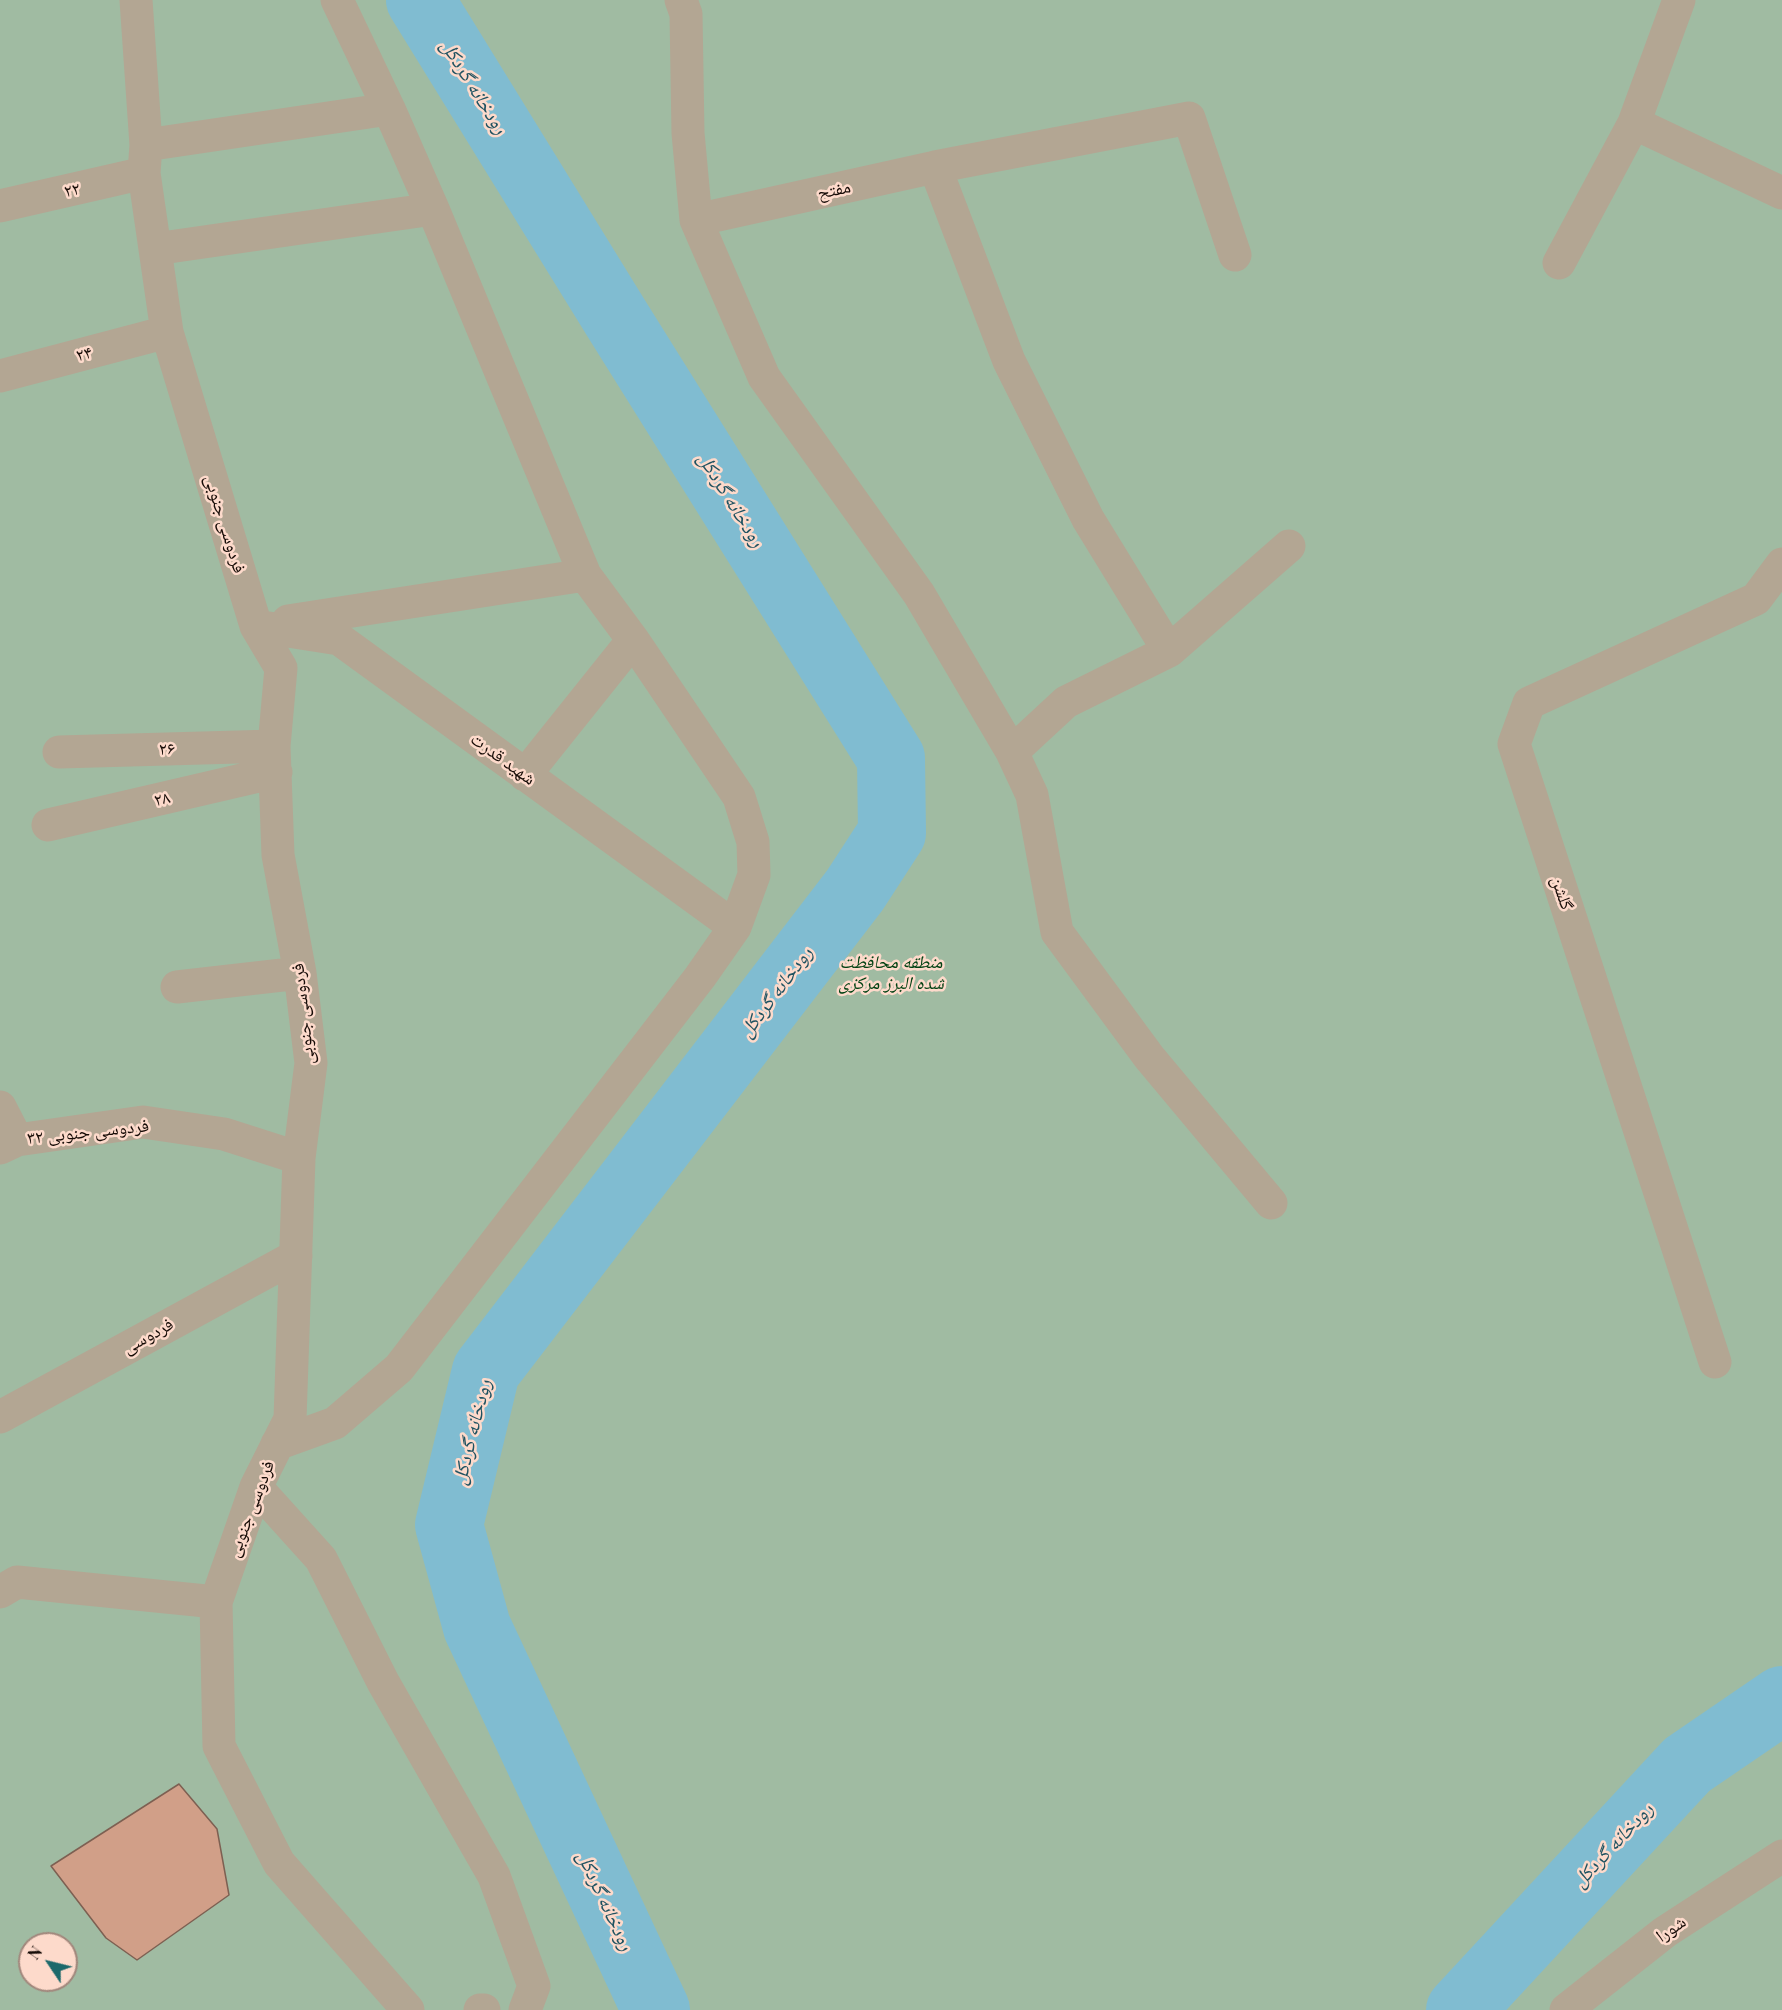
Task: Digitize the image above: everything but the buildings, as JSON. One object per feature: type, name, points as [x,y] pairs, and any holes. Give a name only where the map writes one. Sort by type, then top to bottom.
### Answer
[{"type":"street","name":"فردوسی جنوبی","points":[[136,0],[145,159],[167,332],[256,626],[281,668],[275,759],[278,855],[300,973],[311,1063],[299,1158],[290,1419],[256,1487],[216,1602],[219,1746],[279,1863],[408,2010]]},
{"type":"street","points":[[277,1444],[335,1423],[399,1368],[700,977],[735,927],[754,875],[753,842],[739,797],[633,640],[585,575],[434,209],[337,0]]},
{"type":"street","points":[[681,0],[687,14],[688,133],[696,220],[764,377],[919,594],[1012,752],[1032,795],[1057,932],[1149,1057],[1271,1203]]},
{"type":"street","points":[[1559,263],[1634,123],[1679,0]]},
{"type":"street","name":"۲۲","points":[[0,207],[145,159],[389,109]]},
{"type":"street","name":"مفتح","points":[[696,220],[935,167],[1189,118],[1235,255]]},
{"type":"street","points":[[1634,123],[1782,193]]},
{"type":"street","points":[[935,167],[1009,361],[1088,519],[1168,651]]},
{"type":"street","points":[[155,249],[434,209]]},
{"type":"street","name":"۲۴","points":[[0,376],[167,332]]},
{"type":"street","points":[[1012,752],[1066,702],[1168,651],[1289,546]]},
{"type":"street","name":"گلشن","points":[[1715,1362],[1514,744],[1529,703],[1756,599],[1782,564]]},
{"type":"street","points":[[256,626],[585,575]]},
{"type":"street","name":"شهید قدرت","points":[[256,626],[339,639],[735,927]]},
{"type":"street","points":[[525,775],[633,640]]},
{"type":"street","name":"۲۶","points":[[59,752],[275,759]]},
{"type":"street","name":"۲۸","points":[[48,825],[275,759]]},
{"type":"street","points":[[177,987],[300,973]]},
{"type":"street","points":[[0,1107],[8,1144]]},
{"type":"street","name":"فردوسی جنوبی ۳۲","points":[[8,1144],[143,1122],[224,1134],[299,1158]]},
{"type":"street","name":"فردوسی","points":[[0,1417],[296,1256]]},
{"type":"street","points":[[256,1487],[321,1559],[383,1682],[494,1876],[534,1986],[525,2010]]},
{"type":"street","points":[[0,1592],[17,1582],[216,1602]]},
{"type":"street","name":"شورا","points":[[1566,2010],[1665,1932],[1782,1856]]},
{"type":"green space","name":"منطقه محافظت شده البرز مرکزی","points":[[0,0],[1782,0],[1782,2010],[0,2010]]},
{"type":"waterway","name":"رودخانه گردکل","points":[[420,0],[891,758],[892,833],[855,890],[486,1371],[449,1525],[477,1627],[656,2010]]},
{"type":"waterway","name":"رودخانه گردکل","points":[[1460,2010],[1687,1765],[1782,1700]]}]
